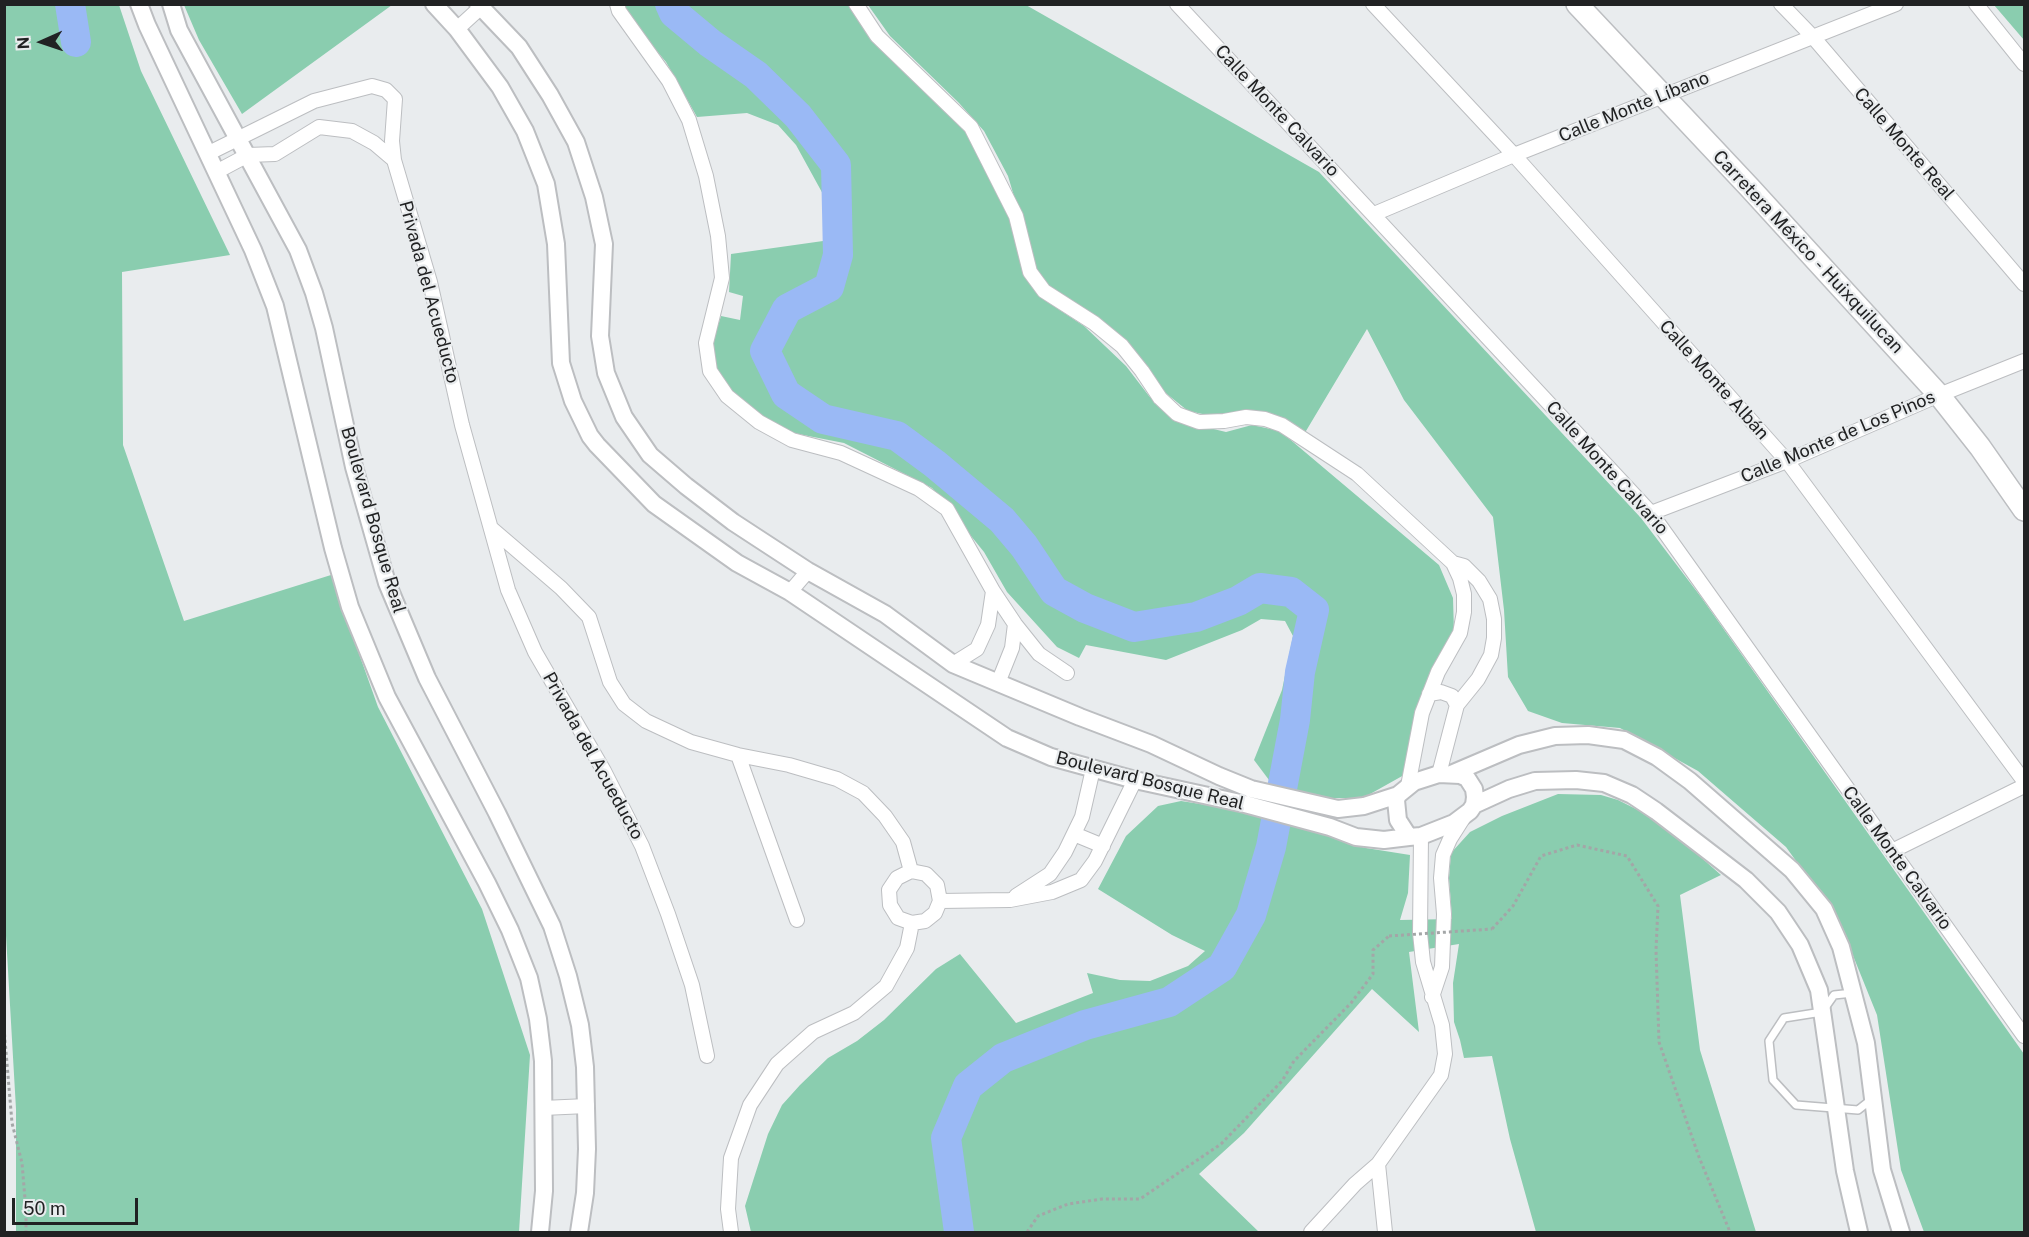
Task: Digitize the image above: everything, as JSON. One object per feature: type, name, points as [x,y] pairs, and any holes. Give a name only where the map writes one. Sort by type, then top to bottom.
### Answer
[{"type":"main road","name":"Carretera México - Huixquilucan","points":[[1577,4],[1939,395],[2025,510]]},
{"type":"street","points":[[139,4],[218,171],[275,306],[333,548],[350,606],[387,697],[487,883],[521,953],[538,1019],[543,1061],[544,1191],[540,1233]]},
{"type":"street","name":"Boulevard Bosque Real","points":[[171,4],[179,30],[298,250],[314,293],[354,467],[387,583],[427,678],[507,832],[552,926],[580,1025],[587,1106],[585,1192],[579,1233]]},
{"type":"street","name":"Boulevard Bosque Real","points":[[434,4],[457,29],[505,96],[525,131],[546,184],[556,244],[561,363],[568,388],[590,436],[633,485],[654,504],[737,563],[790,592],[1007,738],[1051,757],[1135,780],[1338,809],[1364,806],[1403,790]]},
{"type":"street","points":[[617,4],[619,11],[669,81],[689,120],[706,176],[718,236],[722,278],[706,343],[710,371],[727,396],[759,422],[792,440],[841,453],[920,489],[947,509],[993,591],[1015,624],[1039,654],[1067,673]]},
{"type":"street","points":[[856,4],[877,36],[971,127],[1016,216],[1030,272],[1044,291],[1094,323],[1122,346],[1160,398],[1177,414],[1199,422],[1246,417],[1265,419],[1282,425],[1357,474],[1453,563],[1464,594],[1464,612],[1460,633],[1438,672],[1429,694],[1403,790]]},
{"type":"street","name":"Calle Monte Calvario","points":[[1177,4],[1651,513],[2025,1036]]},
{"type":"street","name":"Calle Monte Albán","points":[[1372,4],[1514,155],[1787,461],[2025,784]]},
{"type":"street","name":"Calle Monte Real","points":[[1782,4],[2025,284]]},
{"type":"street","name":"Calle Monte Líbano","points":[[1374,214],[1514,155],[1896,4]]},
{"type":"street","points":[[1976,4],[2025,64]]},
{"type":"street","name":"Boulevard Bosque Real","points":[[457,29],[479,6],[519,47],[550,95],[576,142],[594,197],[604,244],[600,336],[606,373],[624,417],[650,455],[686,486],[733,522],[808,571],[885,614],[953,664],[1151,744],[1219,776],[1248,796],[1356,837],[1384,840],[1415,836]]},
{"type":"street","name":"Privada del Acueducto","points":[[209,153],[314,101],[372,86],[386,90],[395,99],[392,141],[394,160],[430,282],[462,425],[508,590],[535,652],[604,771],[642,846],[692,985],[707,1056]]},
{"type":"street","points":[[314,101],[319,127]]},
{"type":"street","points":[[218,171],[248,154],[275,154],[319,127],[352,131],[374,143],[394,160]]},
{"type":"street","name":"Calle Monte de Los Pinos","points":[[1651,513],[1787,461],[1939,395],[2025,361]]},
{"type":"street","points":[[491,528],[561,588],[589,617],[610,682],[624,704],[646,721],[691,742],[837,779],[864,793],[885,816],[903,842],[911,871]]},
{"type":"street","points":[[1445,774],[1457,705],[1478,679],[1491,655],[1494,638],[1494,619],[1490,599],[1479,581],[1464,566],[1453,563]]},
{"type":"street","points":[[790,592],[808,571]]},
{"type":"street","points":[[953,664],[977,649],[988,625],[993,591]]},
{"type":"street","points":[[998,683],[1012,648],[1015,624]]},
{"type":"street","points":[[1429,694],[1441,692],[1452,696],[1457,705]]},
{"type":"street","points":[[1311,1233],[1355,1184],[1378,1164],[1441,1075],[1445,1054],[1442,1025],[1423,962],[1419,933],[1415,836],[1398,820],[1396,800],[1403,790],[1414,782],[1445,774],[1519,745],[1555,736],[1588,735],[1624,740],[1658,757],[1722,808],[1792,870],[1824,909],[1841,947],[1866,1043],[1882,1170],[1901,1233]]},
{"type":"street","points":[[738,755],[796,920]]},
{"type":"street","points":[[1010,900],[1050,874],[1065,852],[1082,817],[1093,769]]},
{"type":"street","points":[[1432,996],[1442,967],[1443,855],[1450,839],[1470,810],[1474,789],[1471,783],[1460,775],[1445,774]]},
{"type":"street","points":[[940,901],[1010,900],[1052,892],[1081,880],[1095,861],[1135,780]]},
{"type":"street","points":[[1415,836],[1454,823],[1470,810],[1509,789],[1535,781],[1576,780],[1604,783],[1632,795],[1746,880],[1778,912],[1800,945],[1819,990],[1845,1171],[1859,1233]]},
{"type":"street","points":[[1892,851],[2025,784]]},
{"type":"street","points":[[1074,834],[1103,846]]},
{"type":"street","points":[[911,871],[926,874],[938,885],[940,901],[935,913],[925,921],[912,923],[898,918],[890,905],[889,890],[897,878],[911,871]]},
{"type":"street","points":[[730,1233],[728,1209],[731,1158],[750,1105],[777,1064],[813,1032],[854,1013],[886,986],[907,948],[912,923]]},
{"type":"street","points":[[543,1108],[587,1106]]},
{"type":"street","points":[[1378,1164],[1385,1233]]},
{"type":"lane","points":[[1853,993],[1834,995],[1822,1012],[1784,1018],[1770,1041],[1773,1080],[1796,1105],[1858,1110],[1874,1097]]},
{"type":"path","points":[[1028,1233],[1038,1216],[1068,1204],[1102,1199],[1140,1199],[1221,1144],[1282,1081],[1294,1061],[1351,1003],[1373,974],[1373,950],[1389,936],[1492,929],[1513,906],[1541,856],[1577,845],[1626,856],[1658,906],[1656,950],[1659,1042],[1699,1157],[1730,1233]]},
{"type":"path","points":[[4,1028],[12,1123],[22,1162],[26,1233]]},
{"type":"green space","points":[[4,5],[119,5],[141,71],[230,255],[122,272],[123,445],[184,621],[331,575],[378,707],[482,909],[530,1055],[519,1232],[16,1232],[16,1109],[4,901]]},
{"type":"green space","points":[[184,5],[392,5],[242,114],[199,40]]},
{"type":"green space","points":[[623,5],[849,5],[877,41],[966,129],[995,181],[1043,299],[1084,326],[1126,366],[1149,396],[1176,420],[1226,432],[1252,425],[1280,431],[1439,565],[1453,598],[1454,632],[1404,775],[1363,798],[1324,798],[1272,784],[1254,760],[1282,690],[1293,636],[1285,621],[1261,619],[1242,630],[1166,660],[1086,645],[1079,658],[1057,647],[1007,592],[984,552],[932,488],[844,443],[783,431],[737,398],[721,382],[711,347],[721,316],[740,320],[743,296],[729,292],[731,254],[823,241],[824,196],[796,145],[778,125],[747,113],[697,117],[666,62],[626,14]]},
{"type":"green space","points":[[868,5],[1026,5],[1319,172],[1641,518],[1701,597],[2024,1054],[2024,1232],[1924,1232],[1901,1170],[1877,1015],[1839,921],[1786,847],[1698,771],[1620,728],[1562,723],[1528,711],[1508,677],[1504,610],[1493,517],[1404,400],[1367,329],[1303,436],[1274,418],[1217,417],[1188,411],[1157,386],[1126,346],[1087,310],[1046,284],[1028,256],[1024,230],[1008,176],[984,131],[959,103],[890,36]]},
{"type":"green space","points":[[1994,5],[2024,5],[2024,40]]},
{"type":"green space","points":[[1558,794],[1601,795],[1618,800],[1646,814],[1678,837],[1721,875],[1680,895],[1700,1050],[1756,1232],[1536,1232],[1510,1139],[1492,1056],[1464,1058],[1454,1022],[1453,983],[1459,944],[1409,952],[1419,1032],[1372,989],[1244,1133],[1199,1174],[1259,1232],[751,1232],[745,1206],[768,1134],[782,1105],[828,1058],[857,1041],[884,1020],[936,969],[960,954],[1016,1023],[1093,993],[1087,973],[1120,980],[1150,981],[1188,966],[1205,951],[1172,935],[1098,889],[1126,836],[1158,806],[1181,801],[1220,807],[1310,828],[1366,848],[1410,855],[1408,893],[1400,920],[1452,919],[1449,878],[1451,853],[1470,832],[1502,816]]},
{"type":"waterway","points":[[70,4],[76,42]]},
{"type":"waterway","points":[[670,4],[674,13],[710,43],[756,75],[798,116],[836,165],[838,255],[829,287],[787,309],[765,351],[786,394],[823,419],[897,436],[935,464],[1002,520],[1024,546],[1054,591],[1085,608],[1134,627],[1196,617],[1238,601],[1260,588],[1291,592],[1314,610],[1300,672],[1295,720],[1271,847],[1251,915],[1222,967],[1169,1002],[1085,1025],[1003,1058],[968,1086],[946,1138],[959,1232]]}]
